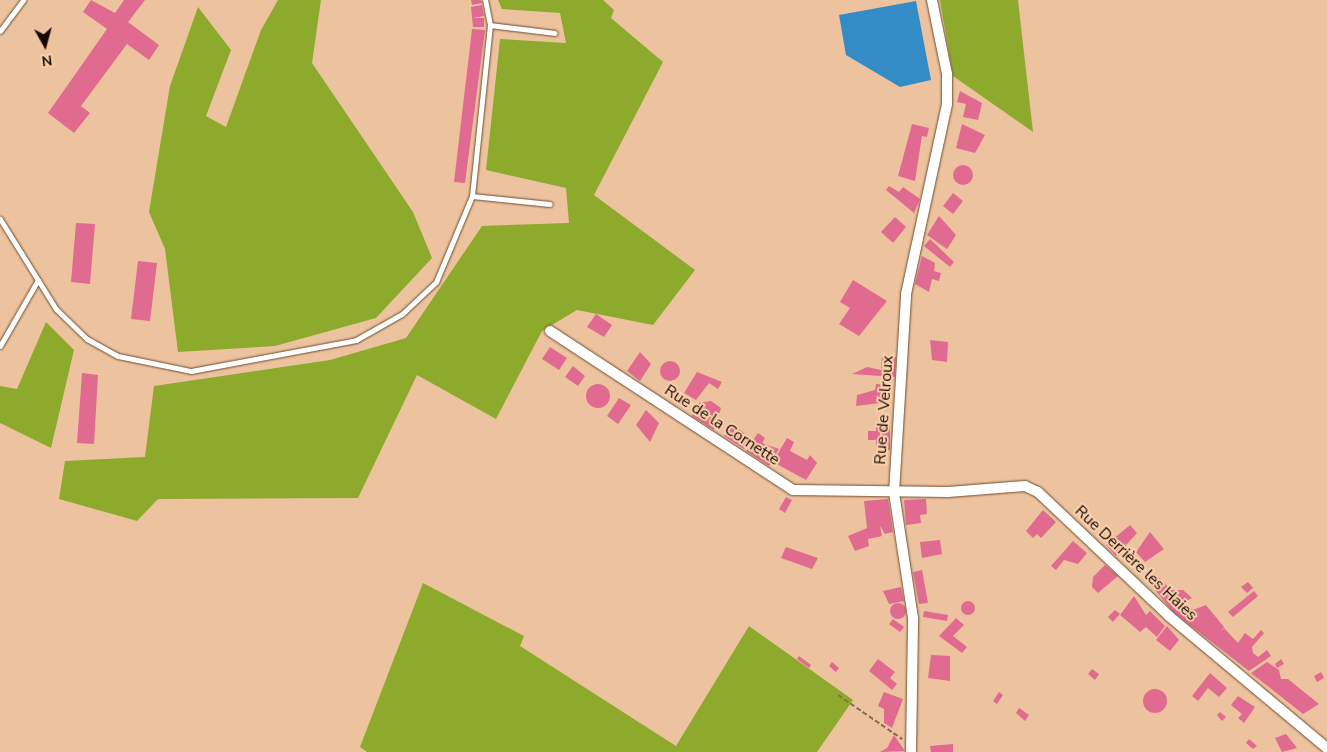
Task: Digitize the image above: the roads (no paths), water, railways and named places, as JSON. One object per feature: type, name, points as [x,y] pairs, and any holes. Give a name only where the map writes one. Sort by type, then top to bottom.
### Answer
[{"type":"street","name":"Rue de Velroux","points":[[911,748],[913,618],[894,493],[906,294],[944,134],[946,74],[932,0]]},
{"type":"street","name":"Rue de la Cornette","points":[[550,330],[793,490],[894,493]]},
{"type":"street","name":"Rue Derrière les Haies","points":[[894,493],[1025,486],[1038,492],[1169,616],[1327,748]]},
{"type":"lane","points":[[0,31],[23,0]]},
{"type":"lane","points":[[0,219],[56,309],[86,339],[146,364],[191,371],[356,340],[402,314],[436,282],[472,196],[490,25],[485,0]]},
{"type":"lane","points":[[490,25],[555,33]]},
{"type":"lane","points":[[472,196],[550,204]]},
{"type":"lane","points":[[0,346],[38,280]]},
{"type":"water","points":[[916,1],[931,80],[900,87],[846,55],[839,15]]}]
